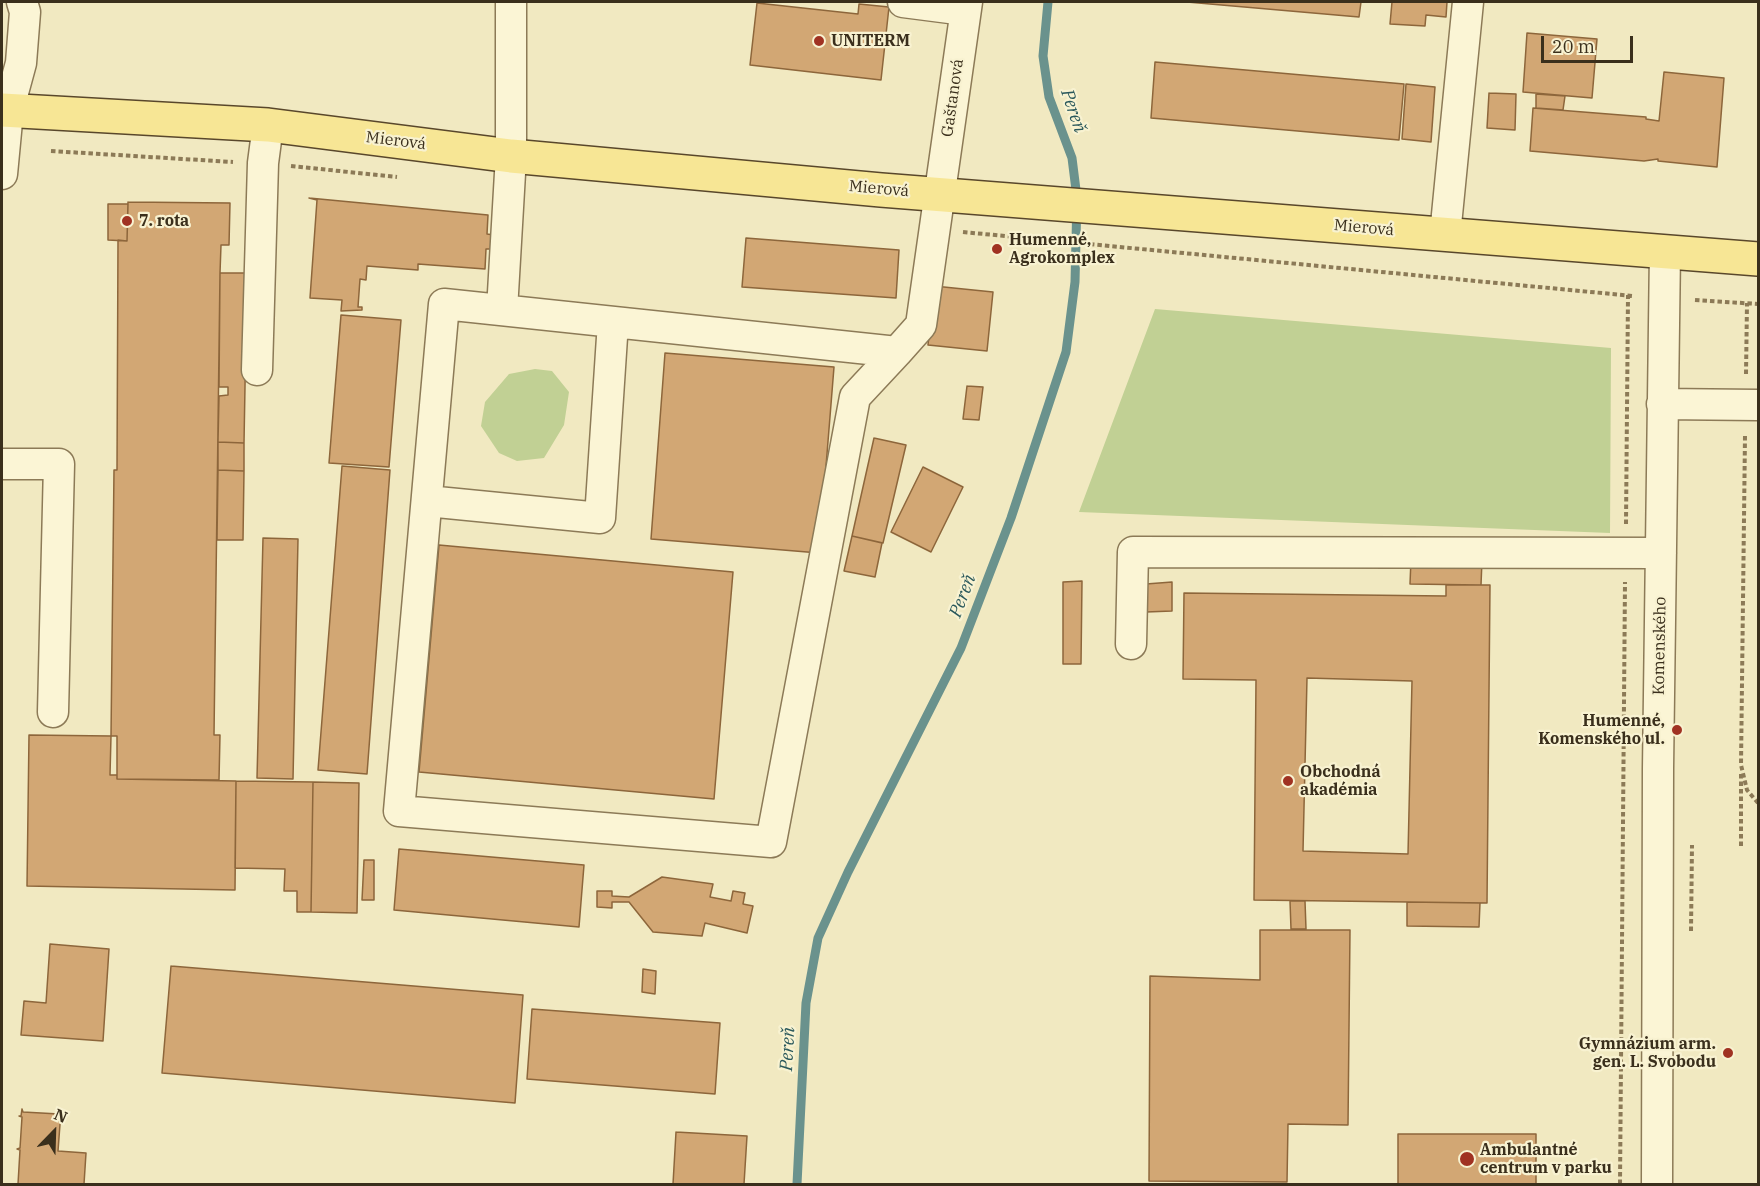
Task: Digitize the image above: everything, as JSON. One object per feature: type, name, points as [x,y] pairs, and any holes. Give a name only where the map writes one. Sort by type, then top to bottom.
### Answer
[{"type":"main road","name":"Mierová","points":[[4,111],[268,125],[511,156],[938,194],[1758,260]]},
{"type":"street","points":[[2,174],[4,111],[21,63],[26,12],[22,2]]},
{"type":"street","points":[[502,310],[511,156],[511,2]]},
{"type":"street","points":[[903,2],[966,6]]},
{"type":"street","points":[[1445,235],[1468,2]]},
{"type":"street","name":"Gaštanová","points":[[427,501],[399,811],[771,842],[855,397],[921,325],[966,6]]},
{"type":"street","points":[[257,370],[263,163],[268,125]]},
{"type":"street","name":"Komenského","points":[[1657,1185],[1665,251]]},
{"type":"street","points":[[613,322],[600,519],[427,501],[444,304],[897,352]]},
{"type":"street","points":[[1662,404],[1752,405]]},
{"type":"street","points":[[2,464],[59,464],[53,712]]},
{"type":"street","points":[[1131,645],[1133,552],[1661,553]]},
{"type":"path","points":[[1029,237],[1628,295],[1758,304]]},
{"type":"path","points":[[1620,1185],[1628,295]]},
{"type":"path","points":[[1740,846],[1752,405],[1747,303]]},
{"type":"path","points":[[1741,765],[1747,790],[1758,803]]},
{"type":"green space","points":[[1155,309],[1611,348],[1610,533],[1079,512]]},
{"type":"green space","points":[[535,369],[552,371],[569,392],[564,425],[544,458],[517,461],[499,453],[481,426],[485,402],[509,374]]},
{"type":"building","points":[[1187,2],[1361,2],[1359,17]]},
{"type":"building","points":[[1392,2],[1447,2],[1446,17],[1426,15],[1425,26],[1390,24]]},
{"type":"building","name":"UNITERM","points":[[757,3],[858,14],[859,4],[889,7],[881,80],[750,65]]},
{"type":"building","points":[[1527,33],[1597,39],[1592,98],[1523,92]]},
{"type":"building","points":[[1155,62],[1404,84],[1399,140],[1151,118]]},
{"type":"building","points":[[1664,72],[1724,78],[1717,167],[1658,161],[1658,159],[1644,161],[1530,151],[1533,108],[1646,117],[1646,119],[1659,121]]},
{"type":"building","points":[[1406,84],[1435,87],[1431,142],[1402,139]]},
{"type":"building","points":[[1489,93],[1516,94],[1515,130],[1487,128]]},
{"type":"building","points":[[1536,94],[1565,96],[1563,110],[1536,108]]},
{"type":"building","points":[[309,198],[488,215],[487,234],[494,235],[493,249],[486,249],[485,269],[418,264],[418,270],[367,266],[366,280],[360,279],[358,307],[362,307],[362,310],[341,311],[342,300],[310,298],[317,200]]},
{"type":"building","points":[[128,202],[230,203],[229,245],[221,245],[220,273],[214,735],[220,735],[219,780],[117,779],[117,736],[111,736],[114,470],[117,470],[118,240],[127,241]]},
{"type":"building","points":[[108,204],[128,204],[127,241],[108,240]]},
{"type":"building","points":[[746,238],[899,250],[896,298],[742,287]]},
{"type":"building","points":[[220,273],[247,273],[244,443],[218,442],[219,396],[228,395],[228,387],[219,387]]},
{"type":"building","points":[[934,286],[993,292],[987,351],[928,345]]},
{"type":"building","points":[[341,315],[401,320],[389,467],[329,463]]},
{"type":"building","points":[[665,353],[834,367],[819,553],[651,539]]},
{"type":"building","points":[[967,386],[983,387],[979,420],[963,419]]},
{"type":"building","points":[[874,438],[906,445],[883,543],[852,536]]},
{"type":"building","points":[[218,442],[244,443],[244,471],[218,470]]},
{"type":"building","points":[[342,466],[390,470],[367,774],[318,770]]},
{"type":"building","points":[[923,467],[963,487],[931,552],[891,532]]},
{"type":"building","points":[[218,470],[244,471],[243,540],[217,540]]},
{"type":"building","points":[[852,536],[882,543],[875,577],[844,571]]},
{"type":"building","points":[[263,538],[298,539],[293,779],[257,778]]},
{"type":"building","points":[[439,545],[733,572],[714,799],[419,772]]},
{"type":"building","points":[[1411,559],[1482,560],[1481,585],[1410,584]]},
{"type":"building","points":[[1082,581],[1081,664],[1063,664],[1063,582]]},
{"type":"building","points":[[1172,582],[1172,611],[1146,612],[1146,584]]},
{"type":"building","points":[[1446,585],[1490,585],[1487,903],[1254,900],[1256,680],[1183,679],[1184,593],[1446,596]],"holes":[[[1307,678],[1412,681],[1408,854],[1303,851]]]},
{"type":"building","points":[[29,735],[111,736],[110,775],[117,775],[117,779],[236,781],[235,890],[27,886]]},
{"type":"building","points":[[236,781],[313,782],[311,912],[297,912],[297,891],[284,891],[285,869],[235,868]]},
{"type":"building","points":[[313,782],[359,783],[357,913],[311,912]]},
{"type":"building","points":[[399,849],[584,865],[579,927],[394,910]]},
{"type":"building","points":[[364,860],[374,860],[374,900],[362,900]]},
{"type":"building","points":[[662,877],[713,884],[710,897],[731,901],[733,891],[745,893],[743,904],[753,906],[747,933],[705,923],[702,936],[653,932],[629,902],[612,902],[612,908],[597,907],[597,891],[612,891],[612,896],[629,897]]},
{"type":"building","points":[[1290,901],[1305,901],[1306,929],[1291,929]]},
{"type":"building","points":[[1407,902],[1480,903],[1479,927],[1407,926]]},
{"type":"building","points":[[1260,930],[1350,930],[1348,1125],[1288,1124],[1287,1182],[1149,1181],[1150,976],[1260,980]]},
{"type":"building","points":[[50,944],[109,949],[103,1041],[21,1035],[24,1001],[46,1003]]},
{"type":"building","points":[[171,966],[523,995],[515,1103],[162,1073]]},
{"type":"building","points":[[643,969],[656,971],[655,994],[642,992]]},
{"type":"building","points":[[532,1009],[720,1023],[715,1094],[527,1079]]},
{"type":"building","points":[[22,1109],[23,1112],[59,1114],[61,1111],[58,1151],[86,1153],[84,1184],[18,1184],[20,1150],[17,1149],[20,1148],[22,1117],[19,1116],[21,1116]]},
{"type":"building","points":[[676,1132],[747,1136],[744,1184],[673,1184]]},
{"type":"building","name":"Ambulantné centrum v parku","points":[[1398,1134],[1536,1134],[1536,1184],[1398,1184]]},
{"type":"waterway","name":"Pereň","points":[[797,1184],[806,1003],[818,938],[848,872],[961,648],[1011,518],[1066,352],[1075,282],[1077,198],[1072,158],[1049,97],[1043,56],[1048,2]]},
{"type":"place","name":"UNITERM","points":[[819,41]]},
{"type":"place","name":"7. rota","points":[[127,221]]},
{"type":"place","name":"Humenné, Agrokomplex","points":[[997,249]]},
{"type":"place","name":"Humenné, Komenského ul.","points":[[1677,730]]},
{"type":"place","name":"Obchodná akadémia","points":[[1288,781]]},
{"type":"place","name":"Gymnázium arm. gen. L. Svobodu","points":[[1728,1053]]},
{"type":"place","name":"Ambulantné centrum v parku","points":[[1467,1159]]}]
